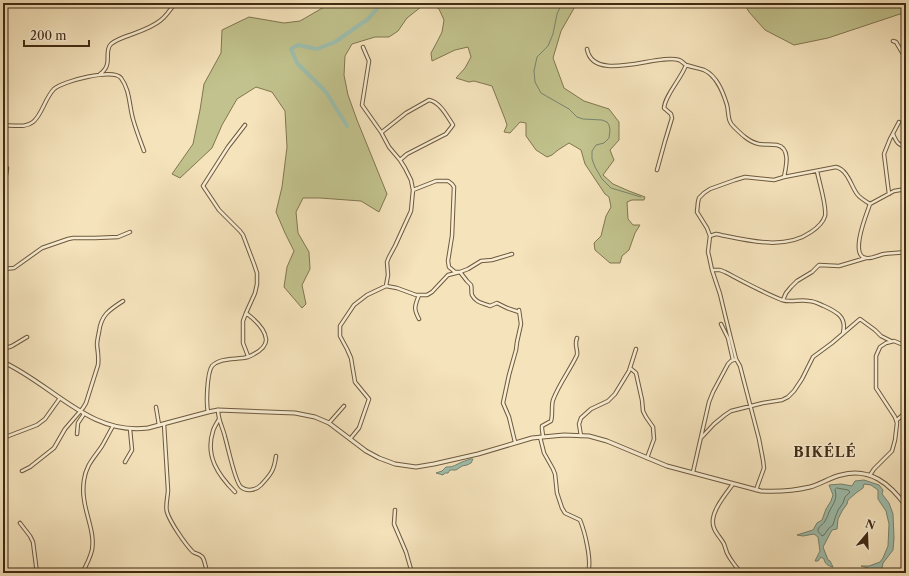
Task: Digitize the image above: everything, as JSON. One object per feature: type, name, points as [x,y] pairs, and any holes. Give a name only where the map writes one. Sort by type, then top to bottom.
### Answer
[{"type":"street","points":[[99,75],[108,64],[108,50],[112,43],[158,22],[175,3]]},
{"type":"street","points":[[893,41],[896,42],[906,59]]},
{"type":"street","points":[[363,47],[369,61],[362,105],[382,132],[389,147],[408,172],[412,190],[411,211],[387,262],[388,274],[386,286]]},
{"type":"street","points":[[587,49],[587,52],[595,62],[605,66],[635,64],[670,59],[681,60],[686,65],[705,70],[721,88],[725,98],[730,122],[739,132],[749,140],[756,143],[782,146],[786,154],[787,161],[784,177]]},
{"type":"street","points":[[657,170],[672,118],[671,114],[664,108],[664,106],[686,65]]},
{"type":"street","points":[[3,126],[18,126],[31,123],[37,117],[47,99],[60,84],[110,74],[119,76],[125,85],[133,119],[144,151]]},
{"type":"street","points":[[382,132],[406,113],[429,100],[438,105],[452,125],[446,134],[407,154],[400,160]]},
{"type":"street","points":[[889,194],[884,154],[899,122]]},
{"type":"street","points":[[245,125],[203,186],[219,210],[243,235],[257,273],[255,293],[243,321],[243,343],[248,356]]},
{"type":"street","points":[[893,134],[896,142],[900,145],[906,146]]},
{"type":"street","points":[[3,164],[7,168],[3,183]]},
{"type":"street","points":[[735,359],[720,294],[708,252],[710,236],[708,228],[697,212],[699,198],[704,193],[716,186],[745,177],[774,180],[834,167],[840,168],[846,174],[858,196],[870,204]]},
{"type":"street","points":[[710,236],[716,234],[774,243],[793,241],[805,236],[820,225],[825,213],[824,200],[817,171]]},
{"type":"street","points":[[412,190],[436,181],[448,181],[452,184],[454,187],[454,203],[448,265],[455,272],[460,272],[471,285],[472,294],[479,303],[490,306],[497,303],[507,308],[519,311],[521,322],[516,350],[503,402],[511,423],[515,442]]},
{"type":"street","points":[[866,258],[860,254],[859,241],[870,204],[894,191],[906,189]]},
{"type":"street","points":[[3,270],[14,268],[42,248],[68,239],[118,237],[130,232]]},
{"type":"street","points":[[783,300],[786,293],[797,281],[820,265],[839,266],[885,254],[906,252]]},
{"type":"street","points":[[350,439],[359,428],[369,399],[355,382],[351,358],[340,336],[340,326],[354,305],[367,295],[386,286],[391,286],[419,295],[427,295],[432,292],[448,275],[468,269],[481,261],[492,260],[512,254]]},
{"type":"street","points":[[712,270],[726,272],[772,296],[783,300],[793,302],[810,301],[829,308],[838,314],[842,319],[845,325],[843,334]]},
{"type":"street","points":[[419,295],[414,307],[419,318]]},
{"type":"street","points":[[22,472],[54,448],[65,429],[86,403],[98,365],[99,358],[97,344],[101,320],[107,313],[123,301]]},
{"type":"street","points":[[208,412],[208,376],[211,368],[221,361],[248,356],[261,350],[265,346],[266,338],[264,333],[254,319],[246,313]]},
{"type":"street","points":[[701,438],[714,424],[731,411],[769,401],[782,400],[788,397],[802,379],[813,357],[860,319],[882,336],[906,346]]},
{"type":"street","points":[[721,324],[728,338],[735,359],[740,366],[759,439],[764,468],[756,490]]},
{"type":"street","points":[[3,349],[12,346],[27,337]]},
{"type":"street","points":[[577,338],[575,343],[577,355],[553,400],[551,413],[552,418],[551,421],[542,426],[542,437],[544,453],[555,474],[557,493],[562,508],[565,512],[580,520],[583,528],[589,558],[588,573]]},
{"type":"street","points":[[870,475],[892,451],[895,440],[897,420],[876,388],[877,351],[882,345],[891,341]]},
{"type":"street","points":[[581,436],[579,424],[582,418],[591,409],[612,398],[630,368],[636,349]]},
{"type":"street","points":[[693,472],[710,398],[726,367],[735,359]]},
{"type":"street","points":[[3,362],[40,384],[84,414],[112,426],[130,429],[141,429],[161,425],[218,410],[295,413],[315,417],[329,423],[366,451],[379,458],[395,464],[416,467],[478,454],[532,438],[564,435],[581,436],[601,438],[667,466],[756,490],[782,492],[811,486],[848,473],[870,475],[882,481],[895,492],[906,506]]},
{"type":"street","points":[[630,368],[636,373],[643,411],[653,427],[654,439],[647,458]]},
{"type":"street","points":[[3,438],[38,425],[45,419],[60,398]]},
{"type":"street","points":[[329,423],[344,406]]},
{"type":"street","points":[[156,407],[161,425],[168,490],[166,505],[167,513],[184,542],[193,552],[203,557],[207,573]]},
{"type":"street","points":[[218,410],[219,419],[237,480],[241,487],[252,490],[258,488],[272,473],[276,456]]},
{"type":"street","points":[[897,420],[906,412]]},
{"type":"street","points":[[77,434],[78,423],[84,414]]},
{"type":"street","points":[[219,419],[213,430],[211,451],[216,469],[235,492]]},
{"type":"street","points":[[82,573],[92,551],[91,526],[84,500],[84,478],[90,462],[102,446],[112,426]]},
{"type":"street","points":[[125,462],[132,450],[130,429]]},
{"type":"street","points":[[733,484],[717,506],[713,522],[714,528],[724,543],[727,553],[738,570],[742,573]]},
{"type":"street","points":[[395,510],[394,524],[406,552],[412,573]]},
{"type":"street","points":[[20,523],[33,542],[37,573]]},
{"type":"street","points":[[903,573],[906,567]]},
{"type":"green space","points":[[331,3],[577,3],[561,31],[553,58],[564,88],[584,101],[609,109],[619,122],[619,140],[610,150],[614,160],[603,175],[613,184],[645,197],[644,200],[632,200],[627,202],[628,219],[633,225],[640,225],[635,233],[629,250],[622,256],[620,263],[610,263],[595,250],[594,243],[601,236],[606,216],[611,207],[609,197],[605,194],[585,164],[581,150],[569,143],[547,157],[536,150],[526,136],[526,123],[520,122],[510,133],[504,132],[507,125],[492,86],[456,78],[465,68],[471,57],[468,47],[455,50],[432,61],[431,53],[442,32],[444,20],[439,9],[431,4],[421,7],[407,18],[398,31],[389,37],[375,37],[352,44],[345,56],[344,75],[348,95],[387,194],[379,212],[361,201],[303,198],[296,212],[298,233],[309,252],[310,269],[302,285],[306,304],[302,308],[284,287],[287,267],[294,251],[276,212],[282,187],[287,147],[285,111],[272,92],[256,87],[237,99],[222,125],[212,148],[180,178],[172,174],[193,144],[204,84],[221,53],[222,30],[249,17],[284,23],[300,21]]},
{"type":"green space","points":[[744,3],[906,3],[906,16],[900,14],[828,38],[794,45],[765,30],[749,12]]},
{"type":"water","points":[[473,459],[471,463],[456,470],[450,470],[448,473],[443,475],[436,473],[442,471],[446,467],[453,466]]},
{"type":"water","points":[[864,480],[879,485],[883,490],[882,494],[889,503],[893,514],[893,550],[883,563],[881,573],[868,570],[868,568],[861,566],[869,566],[880,562],[888,546],[889,524],[886,511],[878,499],[878,490],[871,485],[864,484],[863,488],[848,500],[838,519],[837,529],[832,530],[823,547],[828,560],[833,567],[827,564],[821,557],[818,561],[815,561],[820,551],[818,537],[814,534],[803,536],[797,535],[813,530],[817,523],[822,520],[833,495],[829,485],[841,484],[852,486],[855,481]]},
{"type":"waterway","points":[[347,126],[326,92],[297,63],[291,49],[298,45],[317,49],[335,42],[368,19],[382,3]]},
{"type":"waterway","points":[[562,3],[557,14],[553,34],[548,46],[537,57],[534,71],[535,82],[541,93],[569,109],[577,117],[607,122],[610,130],[609,138],[604,143],[596,145],[592,151],[592,159],[595,167],[602,179],[611,188],[641,197]]},
{"type":"district","name":"BIKÉLÉ","points":[[825,452]]}]
